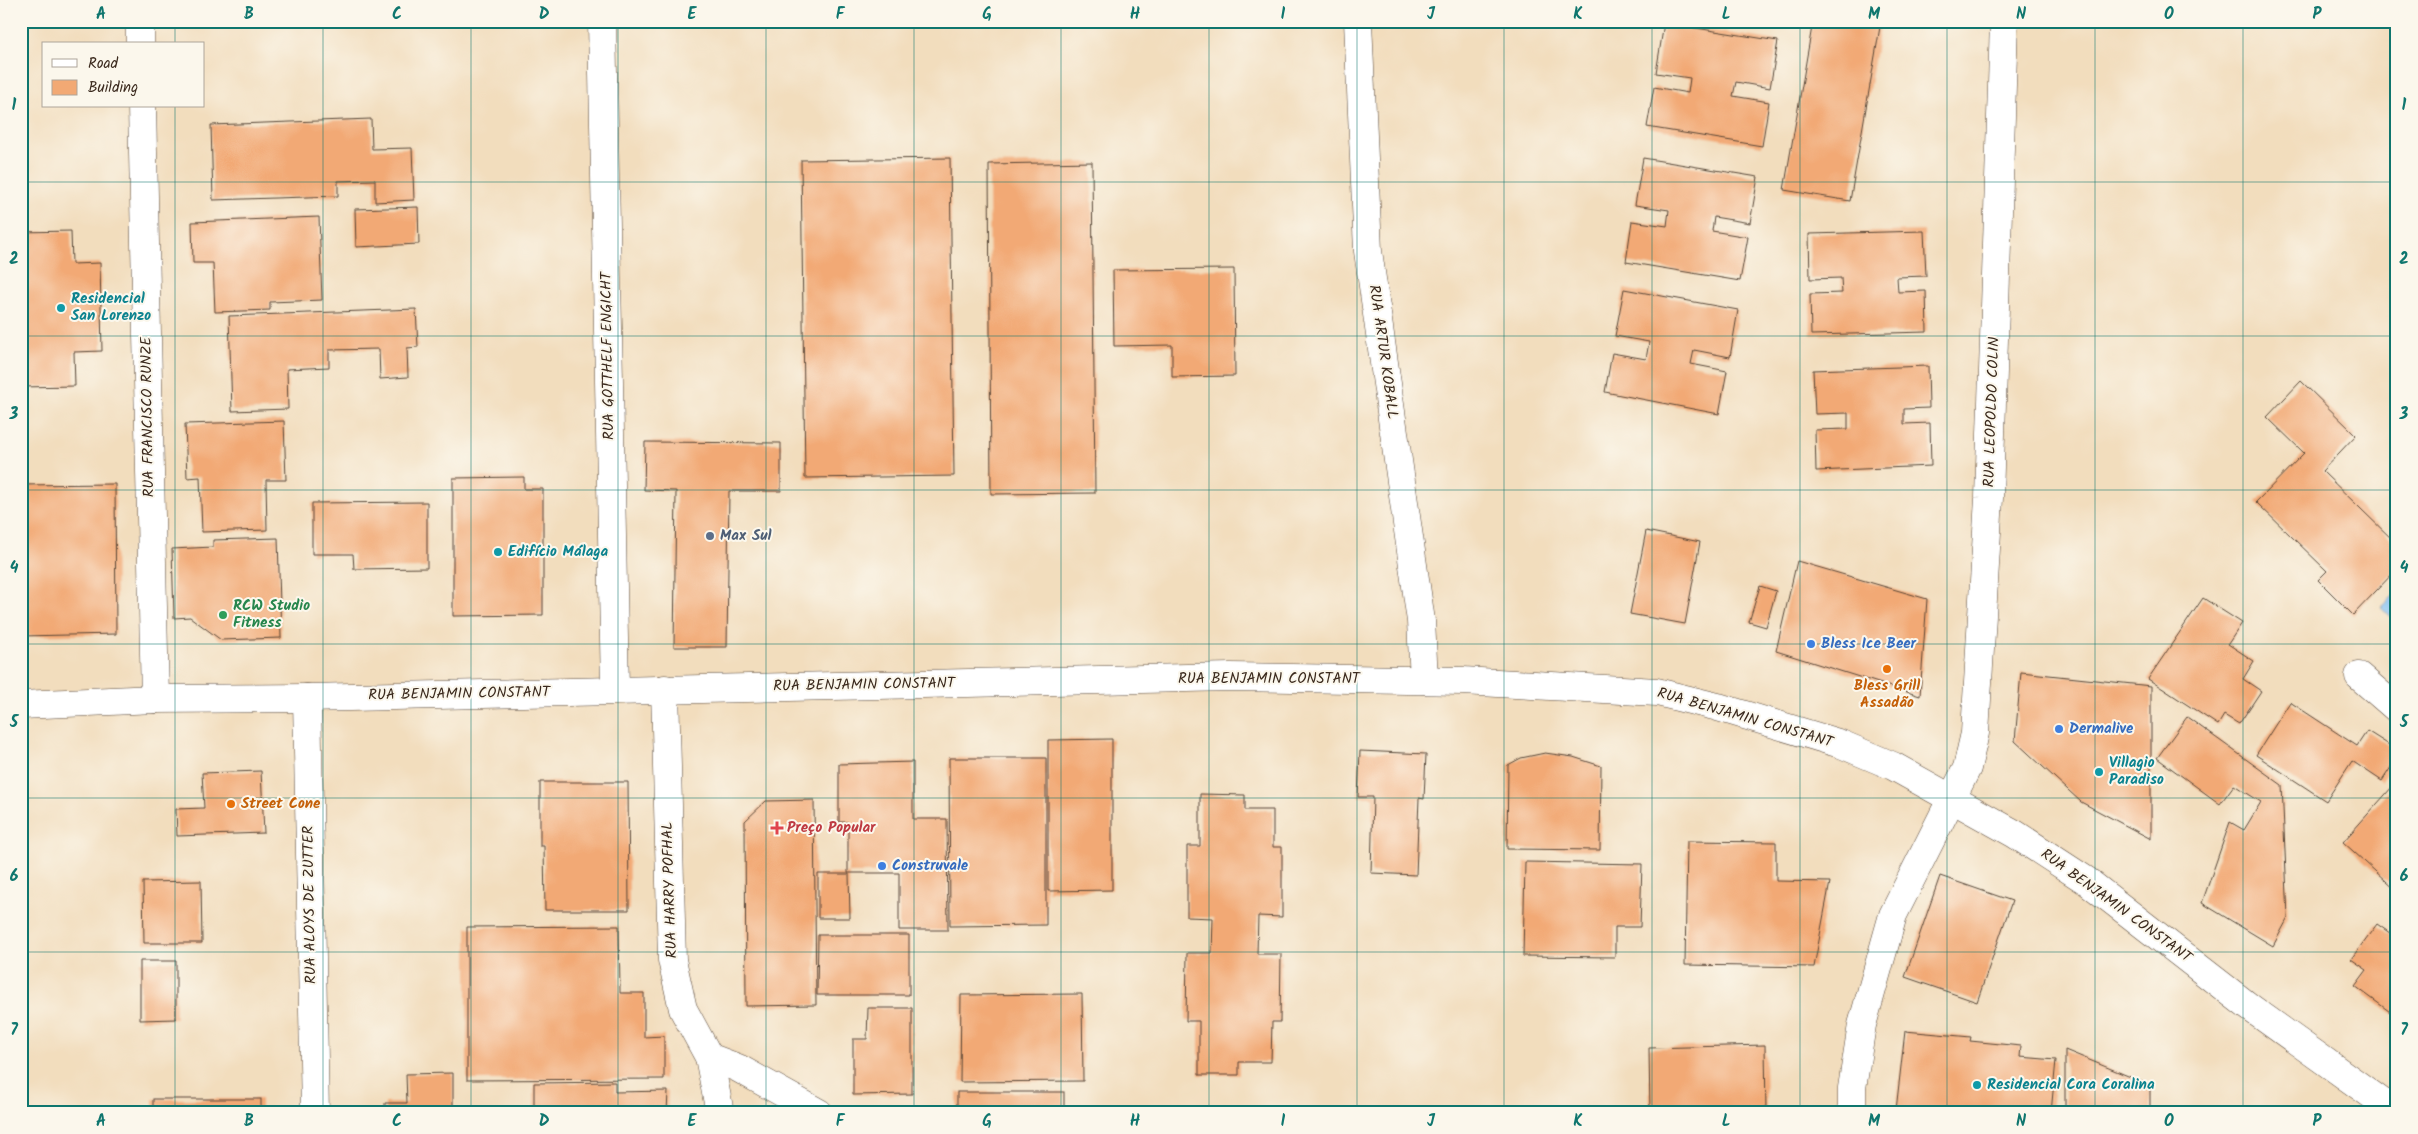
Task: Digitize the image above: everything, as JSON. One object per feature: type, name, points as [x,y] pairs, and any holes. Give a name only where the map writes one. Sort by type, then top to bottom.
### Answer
[{"type":"street","points":[[140,21],[140,42]]},
{"type":"street","name":"RUA GOTTHELF ENGICHT","points":[[602,21],[615,690]]},
{"type":"street","name":"RUA ARTUR KOBALL","points":[[1358,21],[1368,251],[1421,621],[1424,680]]},
{"type":"street","name":"RUA LEOPOLDO COLIN","points":[[1852,1113],[1852,1088],[1862,1025],[1893,915],[1967,768],[1975,733],[1989,498],[2004,21]]},
{"type":"street","name":"RUA FRANCISCO RUNZE","points":[[142,108],[155,698]]},
{"type":"street","points":[[2359,676],[2397,709]]},
{"type":"street","name":"RUA BENJAMIN CONSTANT","points":[[21,704],[155,698],[307,698],[1231,677],[1424,680],[1565,685],[1657,692],[1718,707],[1841,744],[1893,766],[2016,834],[2087,881],[2248,1006],[2397,1112]]},
{"type":"street","name":"RUA HARRY POFHAL","points":[[664,689],[672,960],[683,1009],[709,1057],[720,1113]]},
{"type":"street","name":"RUA ALOYS DE ZUTTER","points":[[307,698],[315,1113]]},
{"type":"street","points":[[709,1057],[738,1068],[819,1113]]},
{"type":"water","points":[[2397,592],[2397,623],[2381,608]]},
{"type":"building","points":[[1813,21],[1881,21],[1850,201],[1784,190]]},
{"type":"building","points":[[1664,23],[1778,41],[1770,88],[1736,82],[1733,96],[1769,102],[1762,146],[1647,127],[1654,87],[1688,93],[1690,78],[1656,73]]},
{"type":"building","points":[[371,119],[372,149],[412,148],[414,200],[375,202],[375,180],[338,181],[338,196],[213,200],[211,125]]},
{"type":"building","points":[[950,158],[954,476],[805,478],[801,160]]},
{"type":"building","points":[[1643,158],[1758,177],[1750,223],[1714,217],[1712,231],[1748,237],[1740,281],[1626,262],[1632,221],[1667,226],[1669,210],[1635,205]]},
{"type":"building","points":[[1092,162],[1095,493],[991,494],[989,164]]},
{"type":"building","points":[[418,207],[419,244],[356,247],[355,209]]},
{"type":"building","points":[[319,217],[322,300],[270,302],[270,310],[215,312],[213,263],[193,263],[192,222]]},
{"type":"building","name":"Residencial San Lorenzo","points":[[71,231],[72,264],[100,263],[102,351],[74,352],[75,386],[21,387],[21,232]]},
{"type":"building","points":[[1924,231],[1926,276],[1897,277],[1898,292],[1926,291],[1927,332],[1811,335],[1810,294],[1842,293],[1841,278],[1810,279],[1809,234]]},
{"type":"building","points":[[1234,269],[1235,376],[1172,377],[1172,345],[1114,346],[1113,270]]},
{"type":"building","points":[[1624,289],[1738,310],[1730,357],[1694,350],[1691,364],[1727,371],[1719,414],[1605,392],[1612,353],[1646,359],[1649,342],[1615,336]]},
{"type":"building","points":[[416,309],[418,347],[407,348],[408,377],[380,379],[379,349],[329,350],[329,367],[287,369],[288,409],[232,411],[229,316]]},
{"type":"building","points":[[1928,366],[1929,408],[1904,409],[1904,424],[1930,423],[1931,466],[1816,471],[1815,430],[1848,429],[1848,413],[1815,414],[1813,370]]},
{"type":"building","points":[[2301,381],[2356,435],[2322,471],[2397,544],[2397,569],[2353,615],[2318,580],[2327,571],[2256,502],[2304,453],[2267,417]]},
{"type":"building","points":[[284,421],[286,480],[266,480],[267,530],[202,532],[200,477],[187,478],[185,424]]},
{"type":"building","points":[[645,442],[781,443],[781,491],[729,491],[727,647],[674,647],[676,491],[644,490]]},
{"type":"building","name":"Edifício Málaga","points":[[524,477],[524,489],[543,489],[543,615],[453,616],[453,478]]},
{"type":"building","points":[[115,484],[116,634],[21,636],[21,485]]},
{"type":"building","points":[[427,502],[427,568],[354,569],[353,554],[312,554],[312,503]]},
{"type":"building","points":[[1646,531],[1700,542],[1685,624],[1630,614]]},
{"type":"building","points":[[278,538],[281,638],[221,640],[190,617],[174,618],[172,549],[213,547],[213,540]]},
{"type":"building","points":[[1797,561],[1927,599],[1920,696],[1776,651]]},
{"type":"building","points":[[1760,586],[1776,591],[1766,627],[1749,622]]},
{"type":"building","points":[[2203,598],[2242,623],[2228,644],[2254,661],[2243,679],[2261,691],[2239,724],[2224,715],[2218,725],[2148,679]]},
{"type":"building","name":"Villagio Paradiso","points":[[2021,672],[2151,686],[2151,839],[2081,802],[2015,741]]},
{"type":"building","points":[[2290,702],[2357,746],[2367,731],[2397,750],[2397,758],[2382,781],[2352,761],[2326,801],[2256,755]]},
{"type":"building","points":[[2187,717],[2282,785],[2288,918],[2273,946],[2202,903],[2230,822],[2244,830],[2261,802],[2234,785],[2220,804],[2157,758]]},
{"type":"building","points":[[1112,739],[1112,890],[1048,891],[1048,740]]},
{"type":"building","points":[[1360,751],[1426,754],[1424,799],[1419,798],[1416,875],[1371,873],[1373,797],[1358,797]]},
{"type":"building","points":[[1545,753],[1573,757],[1601,766],[1600,850],[1507,849],[1508,765],[1521,758]]},
{"type":"building","points":[[949,758],[1046,758],[1046,925],[950,926]]},
{"type":"building","points":[[913,762],[913,819],[947,819],[948,930],[899,930],[899,873],[848,873],[848,822],[839,822],[839,764]]},
{"type":"building","points":[[261,771],[264,833],[177,836],[176,809],[204,808],[202,773]]},
{"type":"building","points":[[540,782],[628,782],[629,910],[545,910],[544,846],[540,846]]},
{"type":"building","points":[[2393,786],[2397,790],[2397,891],[2343,842]]},
{"type":"building","points":[[1200,794],[1245,795],[1245,810],[1273,810],[1273,847],[1282,847],[1282,917],[1258,916],[1257,954],[1281,954],[1280,1022],[1272,1022],[1271,1062],[1239,1062],[1239,1075],[1199,1075],[1199,1021],[1186,1021],[1187,953],[1212,953],[1213,918],[1187,917],[1187,846],[1200,846]]},
{"type":"building","points":[[814,800],[816,1005],[746,1006],[745,821],[766,801]]},
{"type":"building","points":[[1687,841],[1776,842],[1776,881],[1830,882],[1814,967],[1685,965]]},
{"type":"building","points":[[1525,862],[1642,864],[1640,927],[1615,927],[1615,957],[1523,956]]},
{"type":"building","points":[[818,874],[849,874],[850,918],[818,918]]},
{"type":"building","points":[[1940,876],[2012,901],[1977,1002],[1905,977]]},
{"type":"building","points":[[201,881],[202,943],[144,943],[143,882]]},
{"type":"building","points":[[2377,924],[2397,938],[2397,1017],[2355,986],[2367,970],[2351,959]]},
{"type":"building","points":[[619,926],[620,993],[644,993],[644,1037],[664,1036],[664,1079],[467,1080],[467,927]]},
{"type":"building","points":[[818,935],[909,935],[909,995],[817,995]]},
{"type":"building","points":[[140,961],[176,961],[176,1019],[140,1020]]},
{"type":"building","points":[[1082,994],[1083,1081],[960,1082],[961,995]]},
{"type":"building","points":[[868,1008],[912,1008],[912,1094],[853,1095],[853,1039],[867,1039]]},
{"type":"building","name":"Residencial Cora Coralina","points":[[1905,1031],[1971,1037],[1970,1041],[2021,1046],[2020,1057],[2056,1060],[2051,1113],[1919,1113],[1896,1110]]},
{"type":"building","points":[[1765,1045],[1766,1113],[1650,1113],[1649,1048]]},
{"type":"building","points":[[2065,1050],[2150,1085],[2150,1113],[2065,1113]]},
{"type":"building","points":[[453,1073],[453,1113],[385,1113],[385,1103],[407,1103],[406,1074]]},
{"type":"building","points":[[615,1082],[615,1092],[668,1091],[667,1113],[534,1113],[534,1083]]},
{"type":"building","points":[[957,1092],[1064,1092],[1064,1113],[957,1113]]},
{"type":"building","points":[[153,1099],[261,1099],[261,1113],[153,1113]]},
{"type":"place","name":"Residencial San Lorenzo","points":[[61,308]]},
{"type":"place","name":"Max Sul","points":[[710,536]]},
{"type":"place","name":"Edifício Málaga","points":[[498,552]]},
{"type":"place","name":"RCW Studio Fitness","points":[[223,615]]},
{"type":"place","name":"Bless Ice Beer","points":[[1811,644]]},
{"type":"place","name":"Bless Grill Assadão","points":[[1887,669]]},
{"type":"place","name":"Dermalive","points":[[2059,729]]},
{"type":"place","name":"Villagio Paradiso","points":[[2099,772]]},
{"type":"place","name":"Street Cone","points":[[231,804]]},
{"type":"place","name":"Preço Popular","points":[[777,828]]},
{"type":"place","name":"Construvale","points":[[882,866]]},
{"type":"place","name":"Residencial Cora Coralina","points":[[1977,1085]]}]
